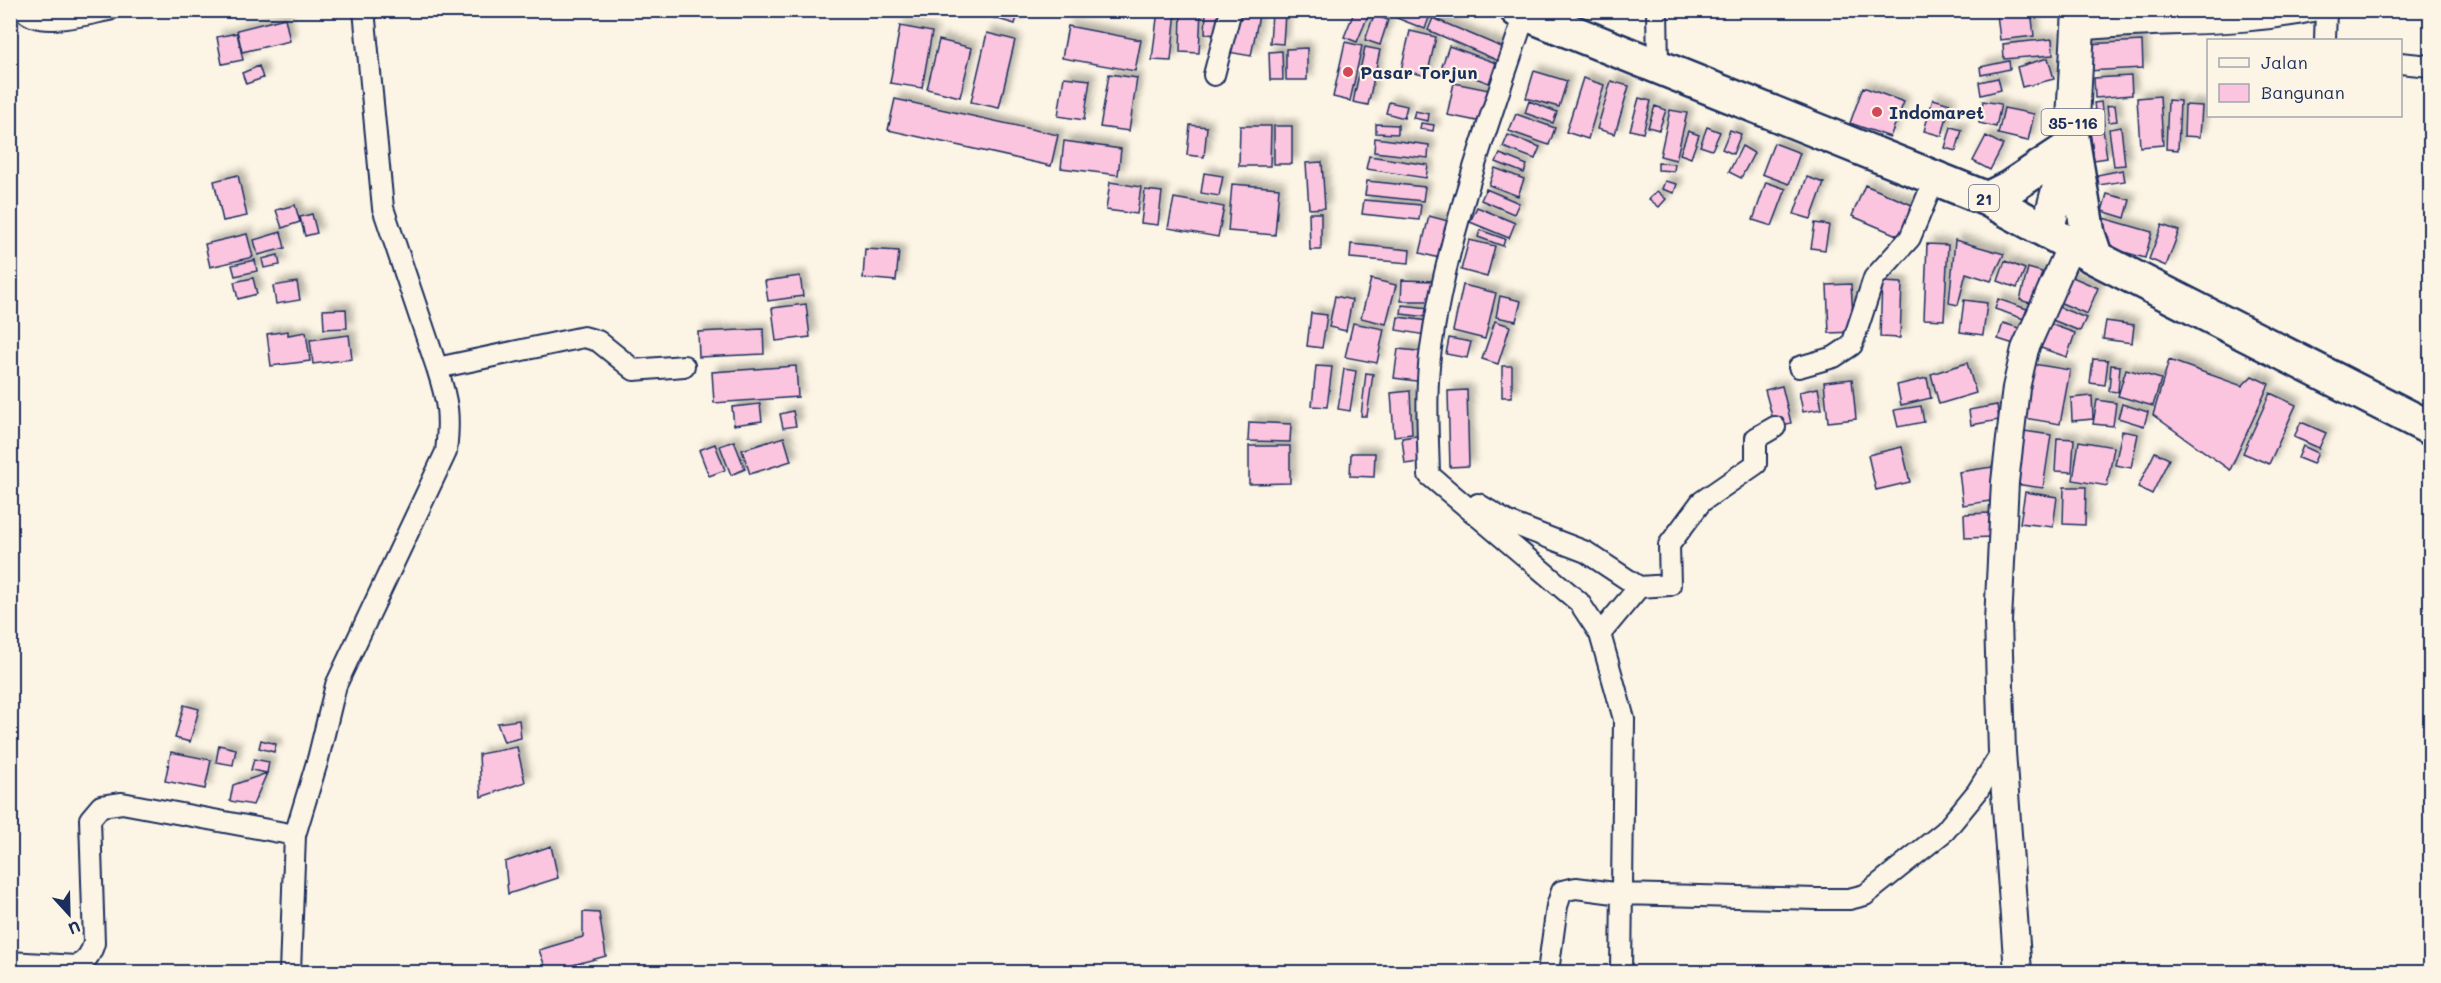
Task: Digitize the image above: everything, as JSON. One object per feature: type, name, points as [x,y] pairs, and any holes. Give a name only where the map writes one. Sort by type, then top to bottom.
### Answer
[{"type":"highway","name":"21","points":[[1521,12],[1658,65],[1987,199],[2071,245],[2430,428]]},
{"type":"highway","points":[[1987,199],[2009,188],[2071,143],[2088,234],[2071,245]]},
{"type":"main road","name":"35-116","points":[[2071,245],[2071,143],[2079,20]]},
{"type":"street","points":[[24,10],[28,16],[40,19],[109,10]]},
{"type":"street","points":[[290,972],[295,835],[318,759],[336,685],[446,452],[450,420],[446,395],[383,208],[364,10]]},
{"type":"street","points":[[1214,75],[1231,10]]},
{"type":"street","points":[[1657,10],[1658,65]]},
{"type":"street","points":[[2079,20],[2128,24],[2259,20],[2317,10]]},
{"type":"street","points":[[2325,39],[2326,10]]},
{"type":"street","points":[[1521,12],[1439,298],[1431,350],[1427,404],[1429,475],[1579,602],[1600,634],[1624,719],[1621,972]]},
{"type":"street","points":[[2402,63],[2430,66]]},
{"type":"street","points":[[1799,367],[1834,357],[1852,345],[1874,278],[1910,238],[1935,178]]},
{"type":"street","points":[[2018,953],[2002,752],[1998,621],[2005,482],[2016,388],[2025,350],[2071,245]]},
{"type":"street","points":[[437,368],[584,337],[598,342],[634,370],[684,366]]},
{"type":"street","points":[[1429,475],[1508,522],[1586,552],[1639,587],[1670,585],[1669,545],[1701,501],[1756,464],[1756,438],[1775,427]]},
{"type":"street","points":[[1600,634],[1639,587]]},
{"type":"street","points":[[1548,972],[1557,906],[1562,891],[1576,888],[1622,894],[1817,899],[1849,899],[1865,895],[1945,831],[1977,792],[2002,752]]},
{"type":"street","points":[[10,962],[76,966],[83,963],[92,952],[94,943],[90,819],[101,806],[122,803],[295,835]]},
{"type":"building","points":[[10,10],[13,10],[18,27],[10,29]]},
{"type":"building","points":[[891,10],[925,10],[923,20]]},
{"type":"building","points":[[977,10],[1019,10],[1015,24],[977,13]]},
{"type":"building","points":[[1093,10],[1125,10],[1123,17]]},
{"type":"building","points":[[1158,10],[1176,10],[1171,61],[1152,60]]},
{"type":"building","points":[[1181,10],[1201,10],[1199,53],[1180,52]]},
{"type":"building","points":[[1206,10],[1221,10],[1220,35],[1205,34]]},
{"type":"building","points":[[1236,10],[1260,10],[1251,56],[1228,52]]},
{"type":"building","name":"Pasar Torjun","points":[[1355,10],[1370,11],[1357,42],[1344,37]]},
{"type":"building","points":[[1376,10],[1418,10],[1430,15],[1425,29]]},
{"type":"building","points":[[2031,10],[2034,36],[2000,40],[1997,14]]},
{"type":"building","points":[[2094,10],[2133,10],[2133,23],[2094,21]]},
{"type":"building","points":[[1272,12],[1285,13],[1283,44],[1270,43]]},
{"type":"building","name":"Pasar Torjun","points":[[1374,15],[1388,20],[1380,45],[1365,40]]},
{"type":"building","points":[[285,18],[290,41],[242,52],[237,30]]},
{"type":"building","points":[[1433,18],[1506,49],[1501,62],[1428,30]]},
{"type":"building","points":[[900,26],[932,32],[922,88],[890,83]]},
{"type":"building","points":[[1068,26],[1141,40],[1135,71],[1062,58]]},
{"type":"building","points":[[1410,31],[1436,37],[1427,76],[1401,70]]},
{"type":"building","points":[[237,33],[243,60],[222,64],[217,37]]},
{"type":"building","points":[[987,33],[1015,40],[999,108],[971,102]]},
{"type":"building","points":[[2052,39],[2053,55],[2004,59],[2003,44]]},
{"type":"building","points":[[939,40],[972,48],[960,97],[927,89]]},
{"type":"building","points":[[2142,41],[2143,68],[2087,71],[2086,44]]},
{"type":"building","name":"Pasar Torjun","points":[[1345,42],[1362,46],[1350,101],[1333,97]]},
{"type":"building","points":[[1449,46],[1496,63],[1489,83],[1442,66]]},
{"type":"building","name":"Pasar Torjun","points":[[1365,47],[1380,50],[1368,105],[1353,102]]},
{"type":"building","points":[[1307,48],[1307,80],[1286,80],[1286,49]]},
{"type":"building","points":[[1282,51],[1283,80],[1270,80],[1269,52]]},
{"type":"building","points":[[2048,58],[2054,79],[2022,87],[2017,67]]},
{"type":"building","points":[[2009,61],[2010,69],[1981,75],[1980,67]]},
{"type":"building","points":[[259,66],[263,78],[246,84],[242,73]]},
{"type":"building","points":[[1534,71],[1567,81],[1559,107],[1526,98]]},
{"type":"building","points":[[1109,74],[1137,78],[1129,131],[1100,127]]},
{"type":"building","points":[[2131,76],[2132,95],[2095,98],[2094,78]]},
{"type":"building","points":[[1064,77],[1090,80],[1084,120],[1058,116]]},
{"type":"building","points":[[1583,78],[1604,85],[1588,139],[1566,132]]},
{"type":"building","points":[[1998,78],[2001,90],[1981,95],[1979,82]]},
{"type":"building","points":[[1611,81],[1629,86],[1615,134],[1597,129]]},
{"type":"building","points":[[1454,83],[1489,90],[1482,122],[1447,115]]},
{"type":"building","name":"Indomaret","points":[[1863,87],[1904,102],[1890,137],[1850,123]]},
{"type":"building","points":[[2160,96],[2163,145],[2140,147],[2137,98]]},
{"type":"building","points":[[1639,98],[1651,101],[1643,133],[1630,130]]},
{"type":"building","points":[[895,99],[1058,135],[1051,166],[888,130]]},
{"type":"building","points":[[1933,99],[1950,104],[1942,136],[1924,131]]},
{"type":"building","points":[[2168,100],[2180,101],[2178,150],[2166,149]]},
{"type":"building","points":[[1529,101],[1557,112],[1553,123],[1525,113]]},
{"type":"building","points":[[1983,101],[2001,104],[1996,127],[1979,123]]},
{"type":"building","points":[[1389,102],[1407,106],[1404,118],[1386,113]]},
{"type":"building","points":[[2101,102],[2104,125],[2097,126],[2094,103]]},
{"type":"building","points":[[2115,105],[2117,121],[2109,122],[2107,106]]},
{"type":"building","points":[[2185,105],[2202,106],[2200,137],[2184,136]]},
{"type":"building","points":[[1655,106],[1666,110],[1659,130],[1648,127]]},
{"type":"building","points":[[2004,108],[2034,114],[2028,141],[1998,134]]},
{"type":"building","points":[[1670,110],[1687,113],[1676,160],[1660,156]]},
{"type":"building","points":[[1415,111],[1429,114],[1428,121],[1413,118]]},
{"type":"building","points":[[1516,114],[1555,128],[1549,145],[1509,131]]},
{"type":"building","points":[[1421,123],[1434,125],[1433,131],[1420,129]]},
{"type":"building","points":[[1376,124],[1398,125],[1398,134],[1376,133]]},
{"type":"building","points":[[1190,125],[1207,127],[1204,157],[1187,155]]},
{"type":"building","points":[[1240,126],[1271,126],[1270,166],[1239,166]]},
{"type":"building","points":[[1274,126],[1292,126],[1292,164],[1274,164]]},
{"type":"building","points":[[1707,127],[1720,132],[1712,150],[1700,146]]},
{"type":"building","points":[[1951,127],[1962,130],[1956,151],[1945,148]]},
{"type":"building","points":[[2121,127],[2125,165],[2114,166],[2109,129]]},
{"type":"building","points":[[2103,129],[2107,158],[2094,160],[2090,131]]},
{"type":"building","points":[[1730,130],[1741,134],[1733,154],[1722,149]]},
{"type":"building","points":[[1688,131],[1699,135],[1691,158],[1680,154]]},
{"type":"building","points":[[1508,135],[1540,147],[1535,159],[1503,147]]},
{"type":"building","points":[[1986,136],[2003,145],[1990,170],[1973,161]]},
{"type":"building","points":[[1375,138],[1429,145],[1428,158],[1374,152]]},
{"type":"building","points":[[1064,141],[1121,149],[1118,175],[1061,168]]},
{"type":"building","points":[[1774,143],[1800,153],[1789,184],[1762,174]]},
{"type":"building","points":[[1742,146],[1754,153],[1741,178],[1729,172]]},
{"type":"building","points":[[1500,154],[1527,165],[1524,173],[1496,162]]},
{"type":"building","points":[[1369,156],[1428,165],[1426,178],[1366,169]]},
{"type":"building","points":[[1322,162],[1325,208],[1309,209],[1306,163]]},
{"type":"building","points":[[1658,163],[1675,164],[1674,171],[1658,170]]},
{"type":"building","points":[[1495,168],[1524,179],[1518,196],[1489,185]]},
{"type":"building","points":[[2123,170],[2125,181],[2099,185],[2097,175]]},
{"type":"building","points":[[1204,173],[1223,176],[1219,196],[1201,193]]},
{"type":"building","points":[[238,175],[247,216],[223,221],[214,181]]},
{"type":"building","points":[[1807,177],[1824,183],[1811,219],[1794,214]]},
{"type":"building","points":[[1367,181],[1425,187],[1423,201],[1365,195]]},
{"type":"building","points":[[1665,181],[1677,184],[1674,193],[1662,189]]},
{"type":"building","points":[[1110,182],[1141,187],[1137,214],[1106,210]]},
{"type":"building","points":[[1766,182],[1786,189],[1772,226],[1753,220]]},
{"type":"building","points":[[1232,184],[1279,188],[1275,235],[1228,231]]},
{"type":"building","points":[[1865,185],[1919,208],[1906,239],[1852,216]]},
{"type":"building","points":[[1486,189],[1519,203],[1514,214],[1481,200]]},
{"type":"building","points":[[1145,190],[1162,192],[1158,225],[1141,223]]},
{"type":"building","points":[[1657,191],[1666,199],[1659,207],[1649,199]]},
{"type":"building","points":[[2107,194],[2130,200],[2125,218],[2102,211]]},
{"type":"building","points":[[1174,198],[1224,207],[1218,237],[1168,228]]},
{"type":"building","points":[[1364,200],[1421,205],[1419,220],[1362,214]]},
{"type":"building","points":[[295,205],[300,222],[282,228],[276,210]]},
{"type":"building","points":[[1477,207],[1515,223],[1509,238],[1470,222]]},
{"type":"building","points":[[1309,213],[1321,213],[1321,250],[1310,250]]},
{"type":"building","points":[[312,214],[317,233],[305,236],[300,217]]},
{"type":"building","points":[[1429,216],[1448,221],[1439,258],[1420,253]]},
{"type":"building","points":[[2103,218],[2152,232],[2145,258],[2096,244]]},
{"type":"building","points":[[1815,223],[1829,225],[1825,250],[1811,248]]},
{"type":"building","points":[[2162,225],[2179,231],[2166,266],[2149,259]]},
{"type":"building","points":[[1480,230],[1505,239],[1503,246],[1478,237]]},
{"type":"building","points":[[281,232],[285,248],[258,255],[254,240]]},
{"type":"building","points":[[247,234],[253,257],[210,267],[205,244]]},
{"type":"building","points":[[1469,240],[1495,246],[1487,277],[1461,270]]},
{"type":"building","points":[[1955,240],[2004,254],[1991,281],[1966,273],[1958,305],[1949,303]]},
{"type":"building","points":[[1351,244],[1410,250],[1409,263],[1350,258]]},
{"type":"building","points":[[1927,244],[1948,245],[1944,320],[1924,319]]},
{"type":"building","points":[[865,249],[899,251],[896,281],[863,278]]},
{"type":"building","points":[[278,255],[280,265],[264,268],[262,259]]},
{"type":"building","points":[[255,260],[257,271],[235,276],[232,265]]},
{"type":"building","points":[[2005,261],[2025,269],[2017,288],[1998,281]]},
{"type":"building","points":[[2028,268],[2042,272],[2033,304],[2020,300]]},
{"type":"building","points":[[2063,273],[2098,288],[2087,314],[2052,299]]},
{"type":"building","points":[[800,276],[803,296],[768,301],[765,281]]},
{"type":"building","points":[[253,278],[257,294],[238,299],[234,282]]},
{"type":"building","points":[[1371,279],[1396,285],[1386,324],[1361,318]]},
{"type":"building","points":[[1402,280],[1434,281],[1433,301],[1401,301]]},
{"type":"building","points":[[297,282],[300,300],[276,304],[273,286]]},
{"type":"building","points":[[1882,282],[1902,283],[1900,338],[1880,337]]},
{"type":"building","points":[[1851,284],[1854,332],[1829,333],[1827,285]]},
{"type":"building","points":[[1463,285],[1496,293],[1485,339],[1453,331]]},
{"type":"building","points":[[1335,296],[1352,300],[1346,331],[1329,327]]},
{"type":"building","points":[[1500,296],[1521,301],[1516,321],[1496,317]]},
{"type":"building","points":[[1998,299],[2027,309],[2024,319],[1995,309]]},
{"type":"building","points":[[1964,300],[1987,303],[1983,335],[1960,332]]},
{"type":"building","points":[[806,304],[810,337],[776,341],[772,308]]},
{"type":"building","points":[[2051,304],[2086,318],[2080,331],[2045,317]]},
{"type":"building","points":[[1402,305],[1429,308],[1428,317],[1401,314]]},
{"type":"building","points":[[346,309],[347,328],[324,329],[323,310]]},
{"type":"building","points":[[1311,313],[1327,315],[1322,348],[1307,346]]},
{"type":"building","points":[[1398,317],[1428,321],[1425,335],[1396,330]]},
{"type":"building","points":[[1495,321],[1510,326],[1498,364],[1482,359]]},
{"type":"building","points":[[2106,321],[2134,325],[2132,343],[2103,339]]},
{"type":"building","points":[[1353,323],[1384,329],[1377,363],[1345,357]]},
{"type":"building","points":[[2003,323],[2022,329],[2017,345],[1998,339]]},
{"type":"building","points":[[2047,323],[2075,333],[2067,357],[2038,347]]},
{"type":"building","points":[[763,329],[764,354],[699,357],[698,332]]},
{"type":"building","points":[[288,331],[288,335],[306,332],[310,361],[271,366],[267,334]]},
{"type":"building","points":[[349,335],[352,359],[313,364],[310,340]]},
{"type":"building","points":[[1449,338],[1471,342],[1467,358],[1446,354]]},
{"type":"building","points":[[1398,349],[1427,352],[1423,382],[1394,378]]},
{"type":"building","points":[[2093,359],[2108,360],[2105,385],[2090,383]]},
{"type":"building","points":[[2169,360],[2242,386],[2252,376],[2269,384],[2230,470],[2153,415]]},
{"type":"building","points":[[1967,363],[1976,393],[1939,404],[1931,374]]},
{"type":"building","points":[[2033,364],[2070,370],[2060,424],[2024,418]]},
{"type":"building","points":[[2111,365],[2120,366],[2118,392],[2109,391]]},
{"type":"building","points":[[796,366],[798,397],[714,403],[712,372]]},
{"type":"building","points":[[1316,366],[1332,367],[1327,407],[1312,406]]},
{"type":"building","points":[[1502,366],[1512,366],[1512,397],[1502,397]]},
{"type":"building","points":[[1344,369],[1356,371],[1350,411],[1338,409]]},
{"type":"building","points":[[2126,369],[2161,379],[2153,406],[2118,396]]},
{"type":"building","points":[[1366,373],[1373,374],[1367,416],[1361,416]]},
{"type":"building","points":[[1927,378],[1931,398],[1901,405],[1897,385]]},
{"type":"building","points":[[1852,379],[1856,419],[1828,422],[1824,382]]},
{"type":"building","points":[[1782,386],[1791,423],[1775,427],[1765,390]]},
{"type":"building","points":[[1818,388],[1822,409],[1803,412],[1799,392]]},
{"type":"building","points":[[1467,390],[1469,466],[1450,467],[1448,391]]},
{"type":"building","points":[[1410,391],[1412,434],[1394,436],[1391,393]]},
{"type":"building","points":[[2270,393],[2296,405],[2269,464],[2243,453]]},
{"type":"building","points":[[2092,396],[2093,419],[2072,421],[2071,398]]},
{"type":"building","points":[[2097,400],[2116,403],[2113,426],[2093,424]]},
{"type":"building","points":[[760,404],[762,421],[734,425],[732,407]]},
{"type":"building","points":[[2122,404],[2148,412],[2144,426],[2118,418]]},
{"type":"building","points":[[1997,405],[1999,420],[1971,425],[1969,410]]},
{"type":"building","points":[[1921,406],[1924,422],[1898,427],[1894,410]]},
{"type":"building","points":[[793,411],[796,426],[783,428],[780,414]]},
{"type":"building","points":[[1249,422],[1291,424],[1290,442],[1248,441]]},
{"type":"building","points":[[2301,422],[2326,433],[2319,448],[2294,437]]},
{"type":"building","points":[[2024,431],[2051,435],[2043,488],[2015,484]]},
{"type":"building","points":[[2122,431],[2138,434],[2131,468],[2115,465]]},
{"type":"building","points":[[1423,435],[1427,461],[1405,464],[1402,438]]},
{"type":"building","points":[[784,437],[791,461],[750,474],[742,450]]},
{"type":"building","points":[[2057,438],[2074,439],[2072,472],[2055,471]]},
{"type":"building","points":[[734,441],[745,469],[731,475],[720,446]]},
{"type":"building","points":[[2079,441],[2114,447],[2107,486],[2073,480]]},
{"type":"building","points":[[715,444],[725,470],[709,476],[699,450]]},
{"type":"building","points":[[1249,446],[1290,446],[1290,483],[1249,484]]},
{"type":"building","points":[[2303,446],[2318,453],[2313,464],[2298,458]]},
{"type":"building","points":[[1902,447],[1910,482],[1876,490],[1868,455]]},
{"type":"building","points":[[2155,452],[2169,459],[2152,494],[2138,487]]},
{"type":"building","points":[[1351,453],[1375,453],[1374,477],[1350,476]]},
{"type":"building","points":[[1992,467],[1997,500],[1963,505],[1959,472]]},
{"type":"building","points":[[2064,487],[2086,487],[2085,525],[2063,524]]},
{"type":"building","points":[[2025,492],[2057,497],[2053,527],[2020,523]]},
{"type":"building","points":[[1991,513],[1992,537],[1965,538],[1964,514]]},
{"type":"building","points":[[184,705],[199,709],[190,742],[175,738]]},
{"type":"building","points":[[519,720],[521,738],[504,742],[497,723]]},
{"type":"building","points":[[261,740],[276,744],[274,752],[259,748]]},
{"type":"building","points":[[219,745],[236,749],[233,765],[216,762]]},
{"type":"building","points":[[517,747],[525,782],[481,797],[479,754]]},
{"type":"building","points":[[171,752],[211,760],[205,789],[165,781]]},
{"type":"building","points":[[254,759],[269,762],[267,773],[251,770]]},
{"type":"building","points":[[267,773],[253,805],[230,801],[233,785]]},
{"type":"building","points":[[551,846],[558,878],[508,894],[505,862]]},
{"type":"building","points":[[583,912],[599,913],[606,956],[547,972],[539,950],[583,937]]},
{"type":"place","name":"Pasar Torjun","points":[[1348,72]]},
{"type":"place","name":"Indomaret","points":[[1877,112]]}]
